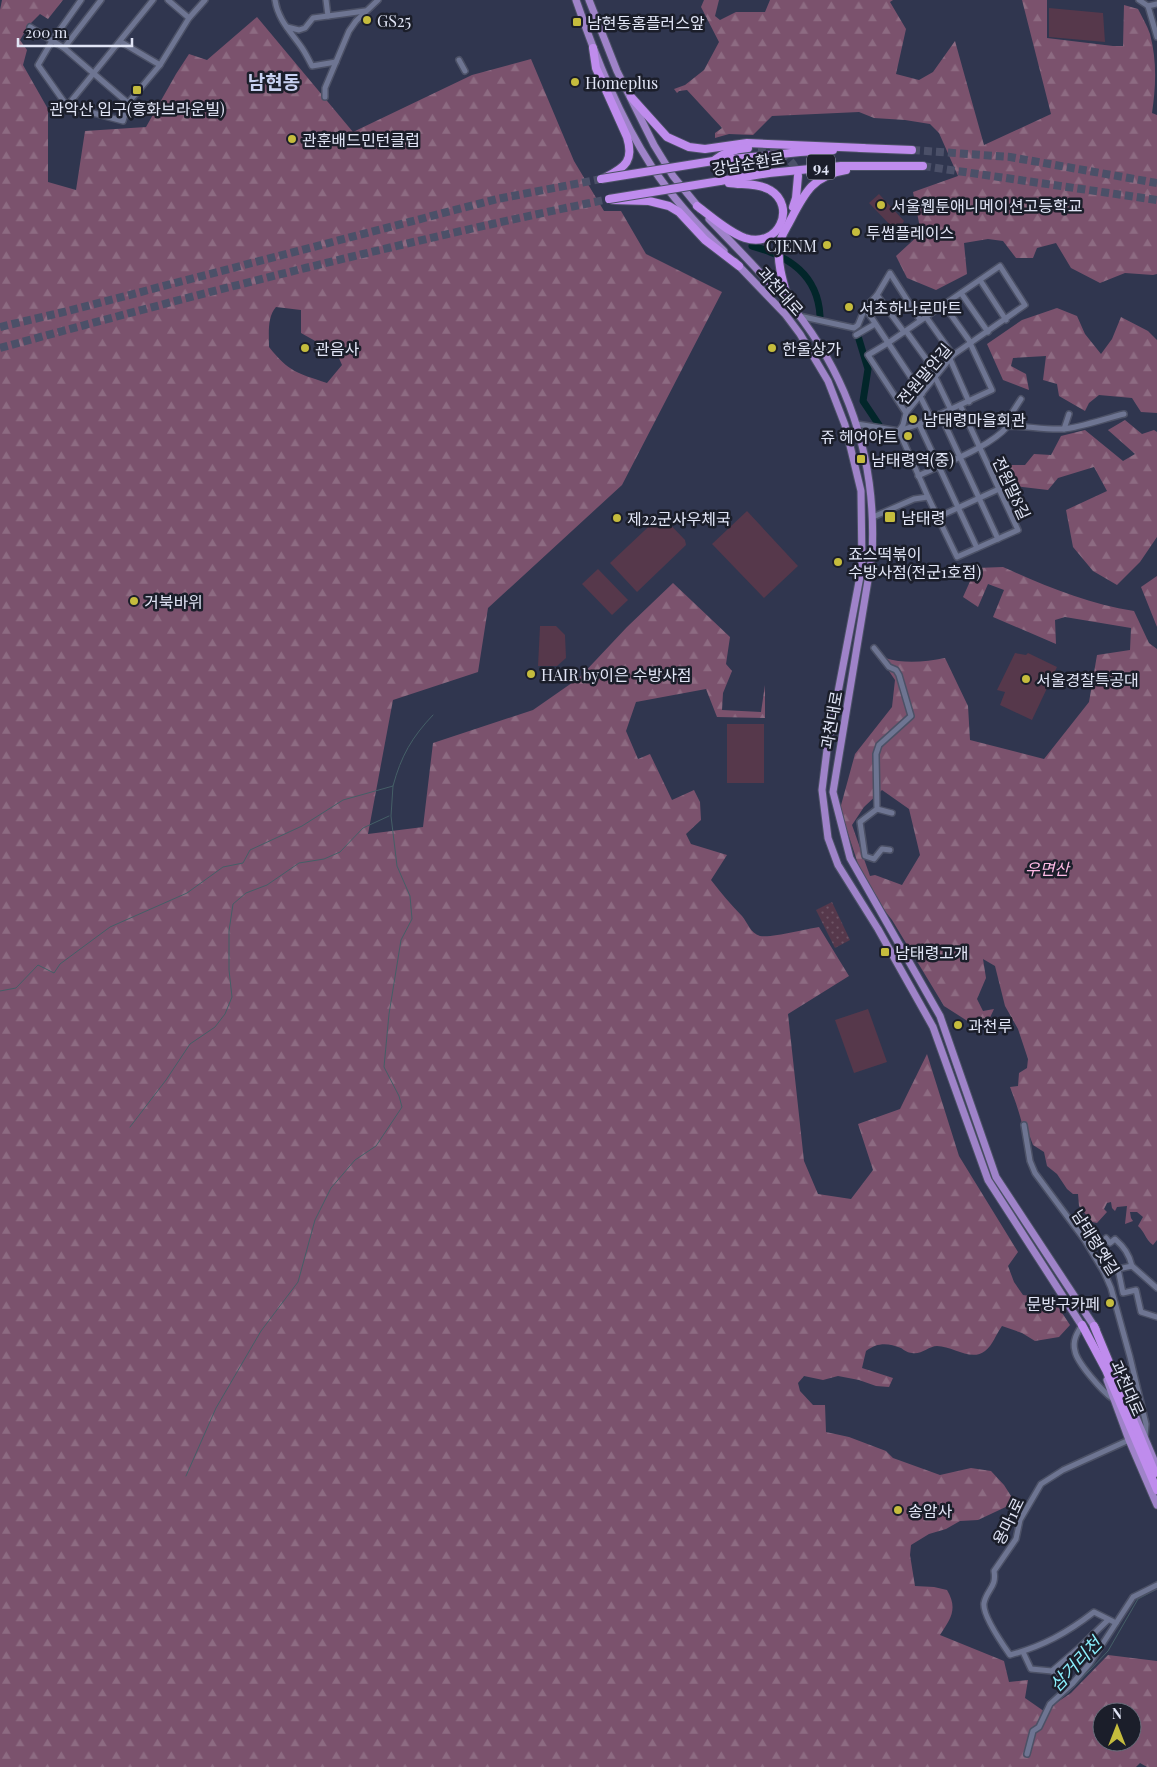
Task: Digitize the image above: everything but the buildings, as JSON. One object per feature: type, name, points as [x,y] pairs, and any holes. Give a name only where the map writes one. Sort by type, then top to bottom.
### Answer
[{"type":"highway","name":"강남순환로","points":[[593,47],[596,68],[630,146],[629,159],[624,167],[602,179],[713,161],[788,153],[863,148],[912,150]]},
{"type":"highway","points":[[631,97],[667,137],[689,148],[704,149],[747,143],[863,148]]},
{"type":"highway","points":[[713,161],[721,154],[738,148],[758,148]]},
{"type":"highway","name":"강남순환로","points":[[739,266],[705,240],[679,212],[658,203],[608,199],[803,169],[841,166],[923,166]]},
{"type":"highway","points":[[782,237],[803,196],[812,184],[833,173],[868,166]]},
{"type":"highway","points":[[791,306],[780,269],[779,248],[796,198],[798,176]]},
{"type":"highway","points":[[697,206],[738,235],[760,240],[772,236],[779,227],[783,213],[780,200],[774,193],[763,187],[720,182]]},
{"type":"highway","name":"과천대로","points":[[1082,1326],[1106,1370],[1157,1490]]},
{"type":"highway","name":"과천대로","points":[[1094,1326],[1157,1478]]},
{"type":"main road","name":"과천대로","points":[[576,0],[593,47],[624,117],[652,167],[708,236],[785,314],[800,334],[828,381],[845,425],[861,491],[862,566],[827,750],[822,790],[828,838],[838,865],[878,929],[934,1027],[988,1180],[1082,1326]]},
{"type":"main road","name":"과천대로","points":[[589,0],[617,71],[654,145],[673,176],[697,206],[799,316],[830,360],[857,424],[866,460],[873,517],[872,556],[833,792],[850,858],[940,1016],[996,1177],[1100,1336],[1157,1467]]},
{"type":"main road","points":[[593,47],[605,41]]},
{"type":"main road","points":[[785,314],[791,306]]},
{"type":"main road","points":[[845,425],[857,424]]},
{"type":"main road","points":[[849,636],[859,638]]},
{"type":"main road","points":[[1082,1326],[1157,1505]]},
{"type":"street","points":[[81,0],[52,41],[38,65],[67,106],[123,121],[128,103],[160,65],[188,18],[205,0]]},
{"type":"street","points":[[64,48],[101,0]]},
{"type":"street","points":[[67,106],[154,0]]},
{"type":"street","points":[[168,0],[188,18]]},
{"type":"street","points":[[275,0],[277,11],[286,28],[303,50],[312,66],[336,62]]},
{"type":"street","points":[[326,0],[328,16]]},
{"type":"street","points":[[325,97],[324,88],[349,31],[378,0]]},
{"type":"street","points":[[1139,0],[1148,6],[1155,21],[1157,37]]},
{"type":"street","points":[[1148,6],[1157,4]]},
{"type":"street","points":[[287,27],[297,30],[305,28],[313,18],[366,11]]},
{"type":"street","points":[[30,27],[64,48],[128,103]]},
{"type":"street","points":[[121,42],[160,65]]},
{"type":"street","points":[[459,60],[465,71]]},
{"type":"street","name":"전원말안길","points":[[899,431],[903,425],[906,413],[952,357],[1025,305],[1000,266],[980,280]]},
{"type":"street","name":"과천대로","points":[[799,316],[854,328],[858,325],[865,308],[877,295],[890,273],[923,319]]},
{"type":"street","points":[[906,413],[868,356],[980,280],[1006,320]]},
{"type":"street","points":[[961,293],[988,332]]},
{"type":"street","points":[[877,295],[936,376],[951,410]]},
{"type":"street","points":[[857,424],[899,431],[951,410],[992,390],[971,343],[944,305]]},
{"type":"street","points":[[865,308],[921,395],[932,418]]},
{"type":"street","points":[[923,319],[952,357],[969,402]]},
{"type":"street","points":[[856,335],[876,324]]},
{"type":"street","points":[[1020,399],[1010,416],[1008,426],[1064,429],[1124,414]]},
{"type":"street","name":"전원말8길","points":[[960,405],[1018,530],[998,539]]},
{"type":"street","points":[[899,431],[918,476],[957,557],[998,539],[940,414]]},
{"type":"street","points":[[1064,429],[1069,414]]},
{"type":"street","points":[[969,424],[985,416]]},
{"type":"street","points":[[919,424],[978,548]]},
{"type":"street","name":"전원말8길","points":[[980,447],[1001,435],[1008,426]]},
{"type":"street","points":[[918,476],[980,447]]},
{"type":"street","points":[[938,517],[999,489]]},
{"type":"street","points":[[873,517],[914,499],[928,497]]},
{"type":"street","points":[[874,648],[889,667],[903,672]]},
{"type":"street","points":[[877,809],[876,754],[879,745],[911,716],[896,670]]},
{"type":"street","points":[[877,809],[892,813]]},
{"type":"street","points":[[877,809],[860,822],[865,856],[874,858],[882,849],[890,850]]},
{"type":"street","name":"남태령옛길","points":[[1024,1125],[1028,1138],[1030,1161],[1035,1173],[1084,1239],[1104,1272],[1130,1357],[1146,1424],[1145,1437]]},
{"type":"street","points":[[1106,1238],[1110,1243],[1115,1239],[1130,1255],[1132,1266],[1157,1288]]},
{"type":"street","points":[[1104,1272],[1132,1266]]},
{"type":"street","points":[[1118,1269],[1124,1293],[1136,1290],[1141,1312],[1157,1317]]},
{"type":"street","points":[[1082,1326],[1075,1336],[1075,1352],[1079,1361],[1104,1393],[1113,1399]]},
{"type":"street","name":"용마1로","points":[[1022,1652],[1010,1655],[984,1608],[984,1602],[995,1581],[994,1571],[1016,1540],[1020,1520],[1042,1484],[1063,1470],[1129,1440]]},
{"type":"street","points":[[1148,1446],[1152,1450],[1157,1449]]},
{"type":"street","points":[[1027,1754],[1033,1731],[1039,1727],[1050,1704],[1090,1663],[1133,1597],[1157,1585]]},
{"type":"street","points":[[1069,1686],[1052,1671],[1031,1669],[1022,1652],[1070,1630],[1094,1612],[1116,1623]]},
{"type":"street","points":[[1052,1671],[1108,1620]]},
{"type":"shaded area","points":[[1049,8],[1103,13],[1105,42],[1049,37]]},
{"type":"shaded area","points":[[879,194],[904,221],[896,234],[893,233],[893,228],[869,203]]},
{"type":"shaded area","points":[[747,511],[798,566],[764,598],[712,544]]},
{"type":"shaded area","points":[[661,515],[685,540],[686,545],[637,592],[610,563]]},
{"type":"shaded area","points":[[598,569],[628,600],[612,615],[582,584]]},
{"type":"shaded area","points":[[540,626],[556,626],[565,635],[566,658],[557,666],[538,666]]},
{"type":"shaded area","points":[[1015,653],[1026,655],[1028,653],[1057,667],[1032,720],[1000,705],[1005,692],[997,690]]},
{"type":"shaded area","points":[[727,724],[764,724],[764,783],[727,783]]},
{"type":"shaded area","points":[[832,902],[850,940],[835,948],[816,910]]},
{"type":"shaded area","points":[[868,1009],[887,1062],[854,1073],[835,1020]]},
{"type":"green space","points":[[2,0],[63,0],[48,19],[40,14],[29,25],[20,40],[27,50],[23,65],[48,109],[48,182],[76,190],[85,131],[146,127],[189,54],[207,60],[257,17],[353,132],[472,75],[531,59],[574,161],[604,211],[621,211],[646,254],[722,292],[622,485],[488,608],[478,672],[393,700],[368,834],[423,827],[433,743],[533,710],[579,678],[627,627],[673,583],[730,637],[726,664],[732,671],[723,693],[722,710],[761,712],[765,685],[765,718],[717,717],[706,689],[636,702],[626,731],[638,759],[650,754],[672,800],[694,790],[700,802],[701,820],[686,834],[691,844],[727,855],[711,880],[742,916],[751,930],[757,935],[766,936],[781,935],[819,927],[849,976],[788,1014],[804,1161],[818,1194],[851,1199],[873,1170],[858,1124],[900,1109],[927,1054],[959,1156],[1018,1252],[1008,1266],[1014,1282],[1023,1295],[1051,1296],[1070,1325],[1059,1337],[1035,1341],[1022,1333],[1002,1326],[988,1349],[974,1355],[937,1346],[915,1353],[883,1344],[866,1351],[862,1368],[893,1378],[889,1387],[876,1386],[838,1376],[823,1380],[804,1376],[798,1383],[800,1391],[813,1405],[825,1405],[826,1432],[849,1437],[886,1451],[893,1458],[940,1475],[971,1468],[991,1471],[1011,1496],[1010,1505],[978,1520],[960,1521],[946,1529],[929,1534],[911,1545],[910,1555],[915,1586],[947,1590],[952,1603],[952,1613],[940,1635],[1004,1661],[1009,1682],[1028,1680],[1025,1698],[1048,1714],[1053,1705],[1071,1693],[1108,1655],[1157,1661],[1157,1767],[1147,1767],[1140,1763],[1136,1767],[0,1767],[0,10]],"holes":[[[276,307],[301,310],[301,333],[335,349],[342,365],[327,383],[294,371],[282,362],[269,347],[270,321]]]},
{"type":"green space","points":[[704,0],[719,0],[715,16],[720,20],[736,12],[765,12],[770,0],[893,0],[890,2],[906,29],[896,74],[919,80],[933,72],[955,41],[984,145],[1051,114],[1022,0],[1047,0],[1047,38],[1113,46],[1123,46],[1124,5],[1138,9],[1150,34],[1155,64],[1152,113],[1157,115],[1157,274],[1125,273],[1100,283],[1071,268],[1056,243],[1037,248],[1033,258],[1016,258],[1003,241],[988,239],[964,243],[967,274],[936,290],[907,278],[896,256],[921,233],[913,192],[958,176],[939,133],[930,124],[874,118],[859,112],[772,116],[753,135],[729,134],[715,138],[715,133],[722,128],[687,90],[677,93],[674,89],[685,85],[704,70],[719,42],[701,7]]},
{"type":"green space","points":[[1057,308],[1077,316],[1085,334],[1101,354],[1112,339],[1121,317],[1148,331],[1157,340],[1157,413],[1141,412],[1132,398],[1099,395],[1089,403],[1085,411],[1059,396],[1057,384],[1043,380],[1046,356],[1013,358],[1011,366],[1026,374],[1029,390],[1003,380],[987,344],[1022,320]]},
{"type":"green space","points":[[1125,420],[1142,434],[1154,430],[1157,432],[1157,537],[1140,562],[1117,585],[1093,571],[1073,547],[1066,510],[1107,491],[1094,467],[1058,478],[1048,490],[1013,486],[1000,465],[1025,465],[1034,454],[1051,455],[1061,436],[1085,430],[1123,461],[1135,454],[1108,430]]},
{"type":"green space","name":"우면산","points":[[1003,567],[1067,594],[1100,604],[1134,611],[1149,643],[1157,649],[1157,1240],[1153,1245],[1138,1226],[1143,1217],[1137,1212],[1130,1212],[1133,1221],[1125,1224],[1127,1206],[1117,1207],[1115,1211],[1112,1208],[1111,1202],[1107,1203],[1104,1209],[1107,1212],[1097,1223],[1092,1222],[1079,1206],[1078,1194],[1073,1194],[1067,1189],[1057,1174],[1047,1166],[1044,1152],[1033,1145],[1030,1137],[1024,1135],[1010,1087],[1018,1086],[1019,1073],[1027,1068],[1028,1059],[1018,1029],[1005,1006],[995,966],[983,959],[986,978],[977,999],[983,1011],[994,1009],[987,1024],[969,1022],[944,1006],[858,864],[840,809],[855,754],[892,707],[895,680],[884,664],[885,658],[915,662],[945,658],[968,706],[970,740],[1044,759],[1089,702],[1097,655],[1130,650],[1131,628],[1065,617],[1055,620],[1056,644],[993,617],[1004,590],[988,584],[978,607],[963,597],[976,568]],"holes":[[[882,790],[909,809],[920,855],[902,885],[875,875],[870,876],[852,825],[864,807]]]},
{"type":"green space","points":[[1157,576],[1157,627],[1141,587]]},
{"type":"waterway","points":[[752,246],[778,255],[799,269],[814,289],[820,316]]},
{"type":"waterway","points":[[858,336],[868,369],[863,401],[879,425]]},
{"type":"waterway","points":[[0,991],[16,988],[38,965],[54,973],[60,964],[110,927],[187,893],[223,867],[243,863],[250,850],[302,826],[343,800],[393,786],[408,748],[433,715]]},
{"type":"waterway","points":[[186,1476],[216,1408],[261,1331],[298,1282],[315,1220],[331,1188],[355,1160],[376,1146],[402,1107],[399,1096],[384,1067],[389,1014],[401,940],[412,919],[410,896],[397,866],[391,816],[393,786]]},
{"type":"waterway","points":[[130,1127],[166,1080],[190,1044],[215,1027],[225,1014],[232,997],[229,970],[229,931],[233,904],[246,893],[267,885],[299,863],[324,859],[340,852],[363,828],[389,816]]},
{"type":"waterway","name":"삼거리천","points":[[1059,1699],[1069,1692],[1108,1651],[1138,1599],[1157,1589]]},
{"type":"tunnel","points":[[758,148],[771,150],[783,155],[793,164],[798,176]]},
{"type":"tunnel","points":[[912,150],[1010,157],[1157,183]]},
{"type":"tunnel","points":[[923,166],[1157,200]]},
{"type":"tunnel","points":[[0,327],[497,199],[601,179]]},
{"type":"tunnel","points":[[0,348],[151,307],[303,269],[456,232],[609,199]]},
{"type":"place","name":"GS25","points":[[367,20]]},
{"type":"place","name":"남현동홈플러스앞","points":[[577,22]]},
{"type":"place","name":"Homeplus","points":[[575,82]]},
{"type":"place","name":"관악산 입구(흥화브라운빌)","points":[[137,90]]},
{"type":"place","name":"관훈배드민턴클럽","points":[[292,139]]},
{"type":"place","name":"서울웹툰애니메이션고등학교","points":[[881,205]]},
{"type":"place","name":"투썸플레이스","points":[[856,232]]},
{"type":"place","name":"CJENM","points":[[827,245]]},
{"type":"place","name":"서초하나로마트","points":[[849,307]]},
{"type":"place","name":"관음사","points":[[305,348]]},
{"type":"place","name":"한울상가","points":[[772,348]]},
{"type":"place","name":"남태령마을회관","points":[[913,419]]},
{"type":"place","name":"쥬 헤어아트","points":[[908,436]]},
{"type":"place","name":"남태령역(중)","points":[[861,459]]},
{"type":"place","name":"남태령","points":[[890,517]]},
{"type":"place","name":"제22군사우체국","points":[[617,518]]},
{"type":"place","name":"죠스떡볶이 수방사점(전군1호점)","points":[[838,562]]},
{"type":"place","name":"거북바위","points":[[134,601]]},
{"type":"place","name":"HAIR by이은 수방사점","points":[[531,674]]},
{"type":"place","name":"서울경찰특공대","points":[[1026,679]]},
{"type":"place","name":"남태령고개","points":[[885,952]]},
{"type":"place","name":"과천루","points":[[958,1025]]},
{"type":"place","name":"문방구카페","points":[[1110,1303]]},
{"type":"place","name":"송암사","points":[[898,1510]]},
{"type":"district","name":"남현동","points":[[274,81]]}]
